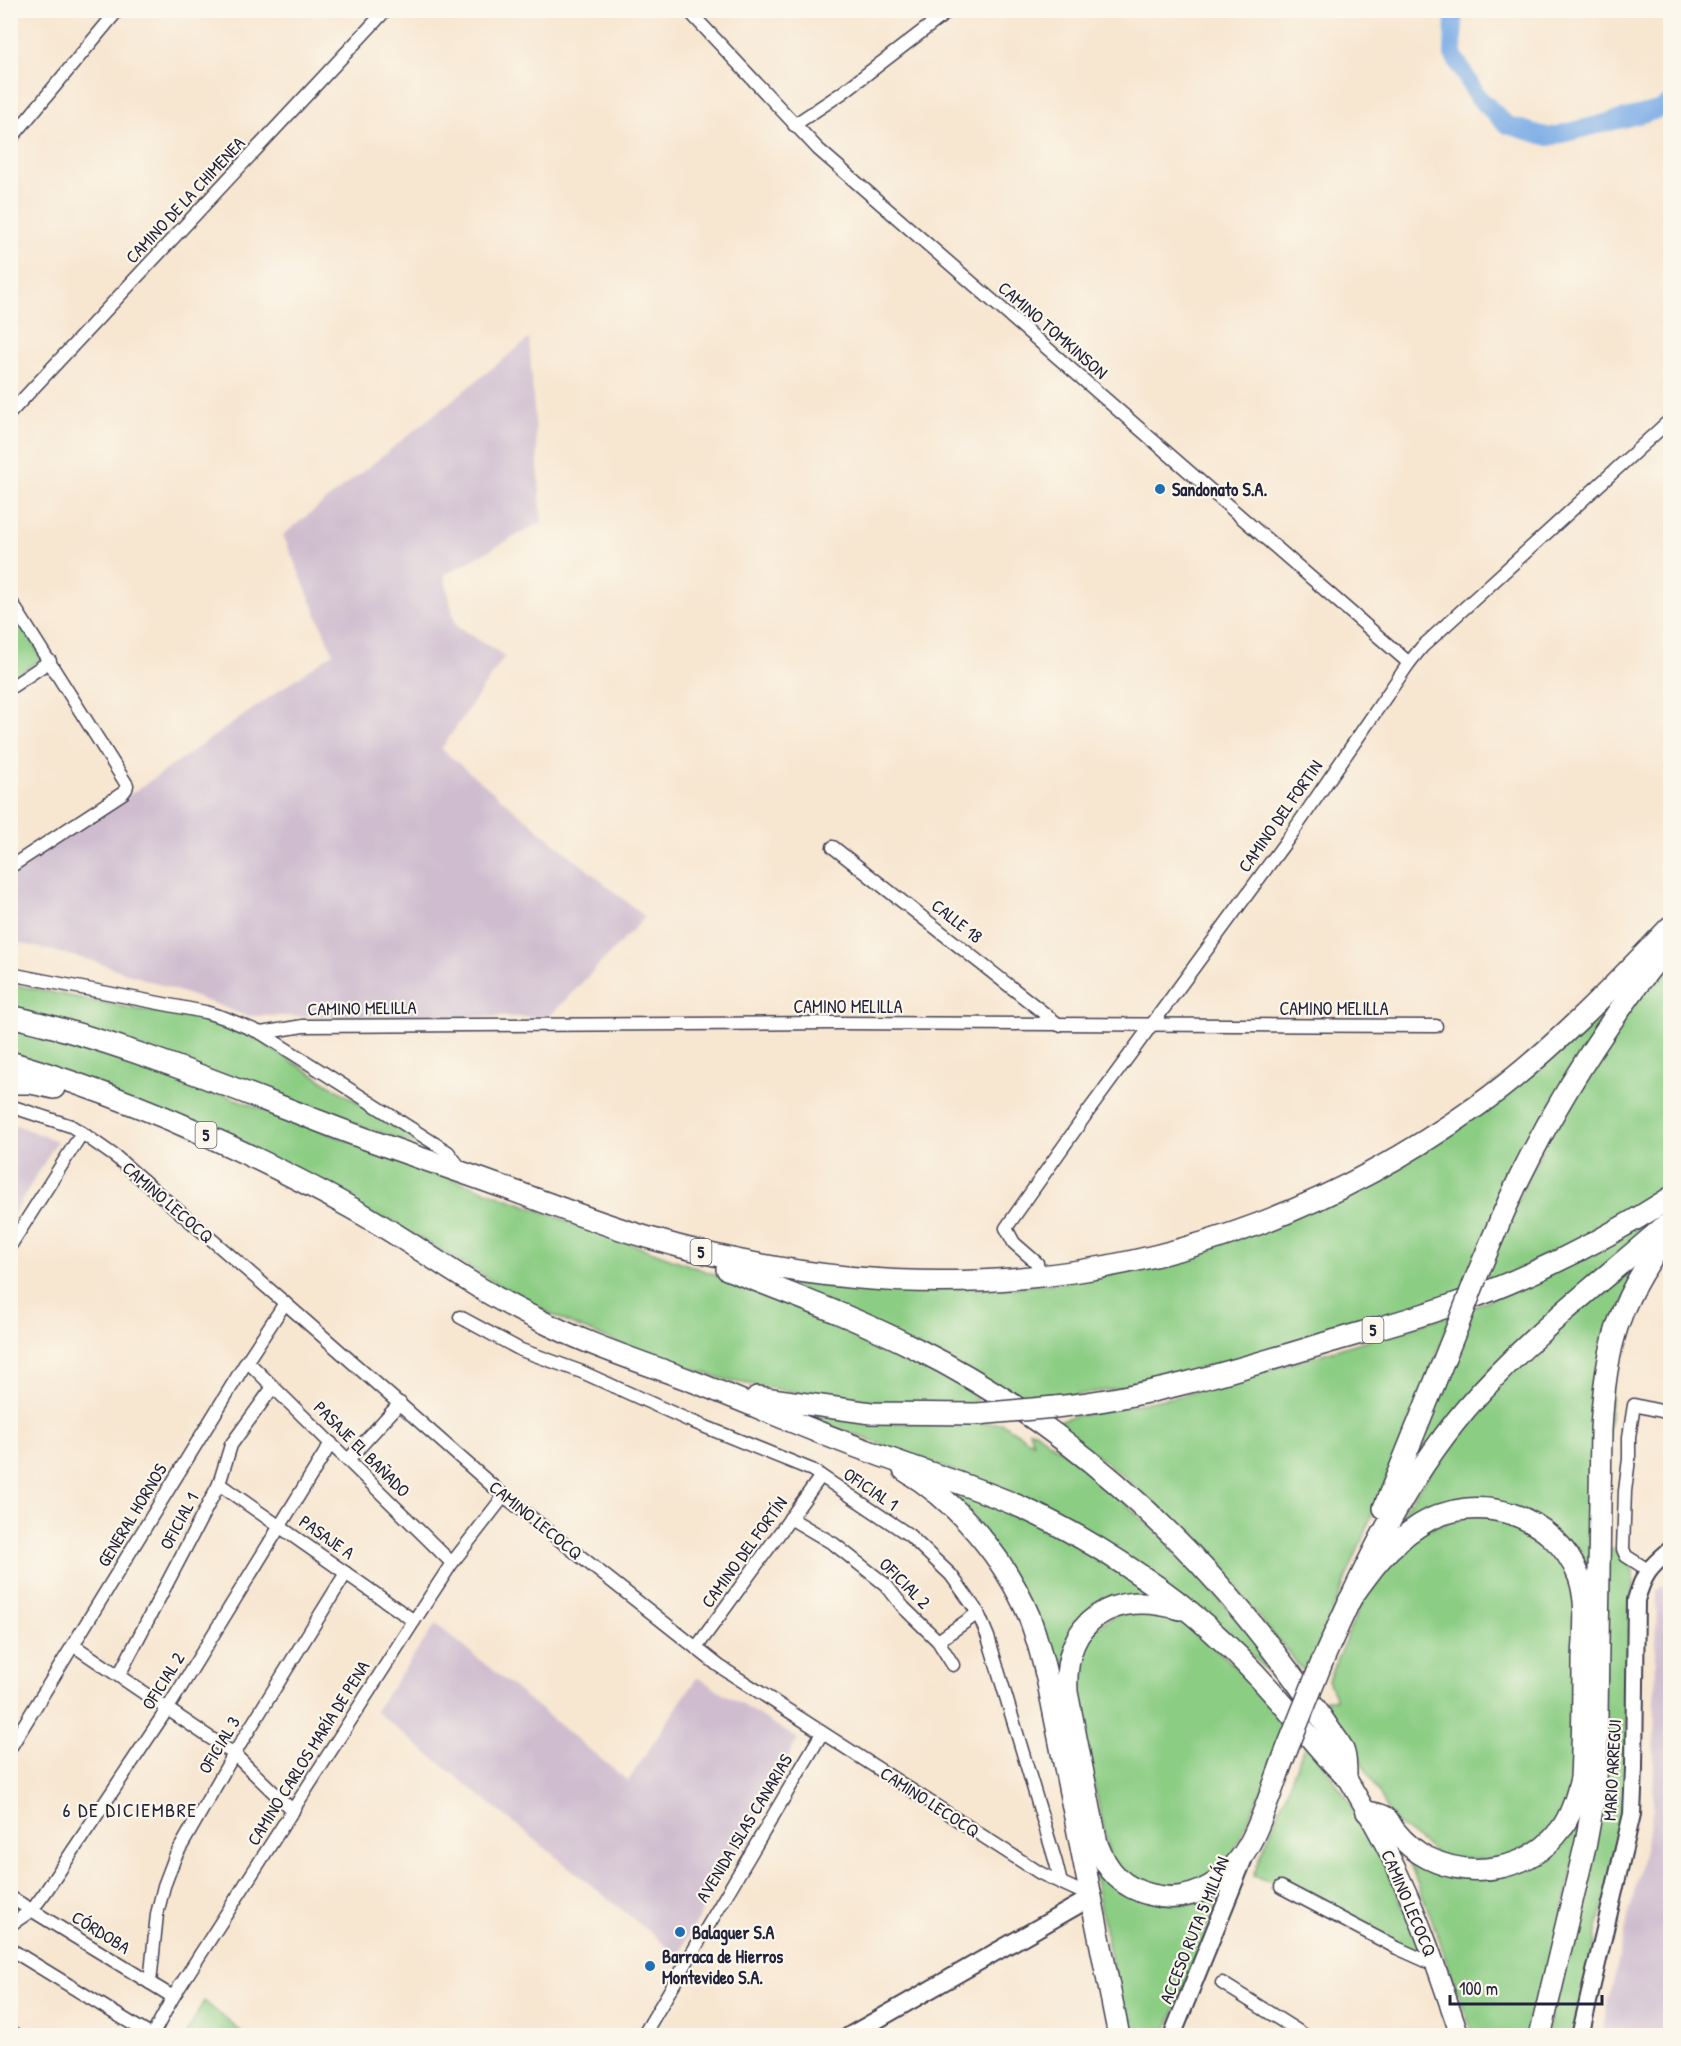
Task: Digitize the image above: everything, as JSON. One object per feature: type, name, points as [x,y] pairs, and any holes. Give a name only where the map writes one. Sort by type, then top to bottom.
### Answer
[{"type":"highway","name":"5","points":[[10,1016],[92,1037],[345,1131],[644,1237],[770,1268],[905,1282],[968,1282],[1096,1268],[1188,1248],[1238,1232],[1349,1185],[1404,1153],[1476,1106],[1521,1072],[1614,985],[1671,927]]},
{"type":"highway","points":[[1349,1601],[1358,1570],[1476,1278],[1521,1177],[1553,1117],[1614,1019],[1671,942]]},
{"type":"highway","name":"5","points":[[10,1062],[111,1095],[245,1152],[358,1211],[519,1311],[582,1341],[687,1379],[740,1394],[871,1413],[977,1414],[1098,1403],[1209,1377],[1446,1307],[1548,1267],[1629,1224],[1671,1198]]},
{"type":"highway","points":[[10,1083],[31,1083],[51,1087],[150,1121],[177,1122]]},
{"type":"highway","points":[[1192,1613],[1150,1603],[1126,1603],[1112,1607],[1086,1624],[1077,1637],[1071,1650],[1066,1676],[1067,1692],[1097,1844],[1104,1862],[1124,1882],[1149,1894],[1174,1898],[1199,1893],[1222,1877],[1233,1867],[1252,1840],[1322,1662],[1349,1601],[1389,1520],[1414,1479],[1465,1411],[1535,1336],[1671,1220]]},
{"type":"highway","points":[[1540,2036],[1586,1842],[1596,1787],[1601,1430],[1605,1372],[1612,1341],[1635,1284],[1671,1234]]},
{"type":"highway","points":[[644,1237],[916,1348],[999,1397],[1059,1438],[1127,1493],[1175,1538],[1246,1616],[1298,1684],[1344,1752],[1346,1776]]},
{"type":"highway","points":[[687,1379],[870,1452],[981,1491],[1050,1521],[1086,1540],[1130,1568],[1192,1613],[1224,1641],[1266,1685],[1332,1764],[1346,1776]]},
{"type":"highway","points":[[870,1452],[909,1473],[954,1510],[996,1558],[1018,1593],[1029,1616],[1042,1656],[1119,2036]]},
{"type":"highway","points":[[1349,1601],[1380,1557],[1419,1525],[1446,1512],[1491,1508],[1524,1517],[1550,1536],[1562,1549],[1579,1577],[1584,1608],[1581,1778],[1570,1813],[1561,1829],[1546,1845],[1530,1857],[1497,1868],[1455,1868],[1425,1857],[1404,1841],[1385,1817],[1367,1812]]},
{"type":"main road","name":"CAMINO LECOCQ","points":[[1346,1776],[1403,1882],[1436,1965],[1460,2036]]},
{"type":"street","points":[[10,140],[118,10]]},
{"type":"street","name":"CAMINO DE LA CHIMENEA","points":[[10,413],[386,10]]},
{"type":"street","name":"CAMINO TOMKINSON","points":[[688,10],[794,125],[885,209],[1409,663]]},
{"type":"street","points":[[794,125],[833,99],[950,10]]},
{"type":"street","name":"CAMINO DEL FORTIN","points":[[1038,1276],[1037,1263],[1014,1243],[1006,1228],[1290,836],[1409,663],[1422,647],[1671,420]]},
{"type":"street","points":[[10,600],[127,783],[123,793],[10,867]]},
{"type":"street","points":[[10,688],[50,661]]},
{"type":"street","name":"CALLE 18","points":[[833,847],[1059,1024]]},
{"type":"street","points":[[10,974],[205,1012],[261,1033],[448,1152],[465,1173]]},
{"type":"street","name":"CAMINO MELILLA","points":[[261,1033],[303,1026],[826,1023],[1436,1026]]},
{"type":"street","name":"CAMINO LECOCQ","points":[[10,1106],[47,1117],[82,1132],[116,1157],[285,1302],[504,1496],[719,1665],[1040,1873],[1092,1897]]},
{"type":"street","points":[[10,1246],[82,1132]]},
{"type":"street","name":"GENERAL HORNOS","points":[[10,1748],[285,1302]]},
{"type":"street","name":"OFICIAL 1","points":[[460,1317],[521,1350],[582,1372],[686,1419],[812,1470],[909,1535],[951,1575],[978,1613],[996,1659],[1061,1883]]},
{"type":"street","name":"PASAJE EL BAÑADO","points":[[247,1361],[452,1563]]},
{"type":"street","name":"OFICIAL 1","points":[[119,1675],[219,1484],[231,1445],[273,1387]]},
{"type":"street","points":[[348,1460],[400,1403]]},
{"type":"street","points":[[1648,1570],[1626,1556],[1623,1549],[1629,1437],[1634,1405],[1671,1413]]},
{"type":"street","name":"OFICIAL 2","points":[[10,1925],[32,1910],[44,1894],[168,1707],[331,1443]]},
{"type":"street","name":"CAMINO DEL FORTÍN","points":[[696,1648],[821,1476]]},
{"type":"street","name":"PASAJE A","points":[[219,1484],[414,1621]]},
{"type":"street","name":"CAMINO CARLOS MARÍA DE PENA","points":[[152,2036],[173,1997],[414,1621],[452,1563],[504,1496]]},
{"type":"street","name":"OFICIAL 2","points":[[790,1518],[834,1544],[875,1575],[938,1641],[953,1665]]},
{"type":"street","name":"MARIO ARREGUI","points":[[1580,2036],[1632,1814],[1636,1600],[1641,1582],[1648,1570],[1671,1550]]},
{"type":"street","name":"OFICIAL 3","points":[[150,1983],[155,1922],[169,1870],[175,1857],[234,1754],[346,1573]]},
{"type":"street","points":[[938,1641],[978,1613]]},
{"type":"street","points":[[73,1645],[168,1707],[234,1754],[293,1811]]},
{"type":"street","name":"AVENIDA ISLAS CANARIAS","points":[[643,2036],[822,1732]]},
{"type":"street","name":"ACCESO RUTA 5 MILLÁN","points":[[1173,2036],[1252,1840]]},
{"type":"street","points":[[1281,1887],[1397,1948],[1436,1965]]},
{"type":"street","name":"CÓRDOBA","points":[[10,1897],[173,1997]]},
{"type":"street","points":[[849,2036],[1092,1897]]},
{"type":"street","points":[[10,1949],[152,2036]]},
{"type":"street","points":[[1222,1983],[1306,2036]]},
{"type":"street","points":[[10,2031],[18,2036]]},
{"type":"shaded area","points":[[529,339],[542,522],[444,575],[456,626],[505,656],[441,749],[645,917],[549,1017],[245,1016],[93,961],[11,941],[10,872],[134,792],[333,653],[283,535]]},
{"type":"shaded area","points":[[11,1123],[57,1141],[11,1218]]},
{"type":"shaded area","points":[[1670,1581],[1670,2035],[1601,2035],[1653,1811],[1657,1590]]},
{"type":"shaded area","name":"Balaguer S.A","points":[[436,1624],[628,1781],[697,1677],[798,1739],[678,1955],[375,1711]]},
{"type":"green space","points":[[10,603],[42,658],[11,679],[10,679]]},
{"type":"green space","points":[[1670,951],[1670,1188],[1611,1224],[1493,1281],[1484,1273],[1554,1123]]},
{"type":"green space","points":[[10,984],[129,1008],[192,1017],[247,1033],[435,1151],[11,1008]]},
{"type":"green space","points":[[1619,990],[1462,1294],[1138,1386],[1023,1402],[768,1274],[830,1284],[996,1289],[1069,1282],[1347,1195]]},
{"type":"green space","points":[[10,1025],[126,1059],[787,1301],[885,1345],[980,1396],[972,1403],[972,1406],[885,1403],[811,1395],[730,1381],[651,1356],[571,1324],[531,1304],[416,1236],[11,1052]]},
{"type":"green space","points":[[1670,1209],[1670,1212],[1618,1260],[1390,1503],[1473,1307]]},
{"type":"green space","points":[[1655,1240],[1615,1320],[1590,1794],[1534,2035],[1473,2035],[1431,1917],[1406,1855],[1498,1874],[1580,1807],[1575,1559],[1488,1502],[1392,1541],[1397,1519],[1485,1396]]},
{"type":"green space","points":[[1453,1314],[1307,1675],[1214,1563],[1171,1518],[1056,1423],[1066,1418],[1179,1396]]},
{"type":"green space","points":[[795,1413],[900,1423],[1002,1423],[1033,1443],[1029,1430],[1035,1431],[1091,1473],[1167,1541],[1261,1647],[1335,1753],[1296,1707],[1285,1690],[1242,1645],[1222,1628],[1002,1489]]},
{"type":"green space","points":[[931,1478],[1038,1521],[1158,1594],[1073,1632],[1084,1805],[1133,1895],[1221,1887],[1210,1923],[1165,2035],[1127,2035],[1047,1648]]},
{"type":"green space","points":[[1475,1514],[1523,1524],[1564,1561],[1578,1603],[1574,1776],[1565,1808],[1540,1839],[1502,1860],[1442,1858],[1393,1820],[1325,1699],[1336,1699],[1328,1680],[1377,1574],[1418,1532]]},
{"type":"green space","points":[[1607,1547],[1625,1557],[1630,1563],[1633,1577],[1630,1604],[1625,1809],[1574,2035],[1546,2036],[1593,1842]]},
{"type":"green space","points":[[1132,1605],[1185,1620],[1288,1715],[1284,1740],[1228,1865],[1180,1892],[1132,1881],[1111,1860],[1071,1682],[1081,1637]]},
{"type":"green space","points":[[1306,1742],[1347,1798],[1378,1852],[1420,1946],[1411,1953],[1282,1885],[1253,1876]]},
{"type":"green space","points":[[204,2001],[245,2035],[186,2035]]},
{"type":"waterway","points":[[1454,10],[1453,54],[1477,96],[1507,125],[1549,137],[1658,110],[1670,103]]},
{"type":"place","name":"Sandonato S.A.","points":[[1160,489]]},
{"type":"place","name":"Balaguer S.A","points":[[680,1932]]},
{"type":"place","name":"Barraca de Hierros Montevideo S.A.","points":[[650,1966]]},
{"type":"district","name":"6 DE DICIEMBRE","points":[[130,1809]]}]
